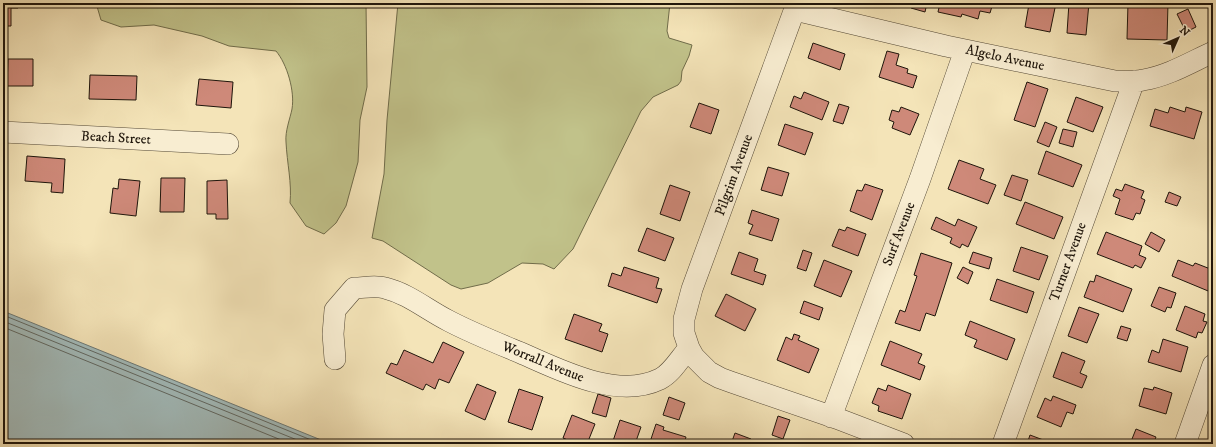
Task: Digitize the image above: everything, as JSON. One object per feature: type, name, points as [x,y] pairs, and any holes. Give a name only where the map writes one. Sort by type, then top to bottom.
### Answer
[{"type":"street","name":"Algelo Avenue","points":[[796,6],[965,50],[1115,81],[1134,81],[1153,78],[1213,52]]},
{"type":"street","name":"Pilgrim Avenue","points":[[689,348],[683,325],[692,289],[796,6]]},
{"type":"street","name":"Surf Avenue","points":[[831,417],[920,179],[965,50]]},
{"type":"street","name":"Turner Avenue","points":[[1003,444],[1134,81]]},
{"type":"street","name":"Beach Street","points":[[3,132],[228,144]]},
{"type":"street","name":"Worrall Avenue","points":[[335,358],[333,334],[335,310],[354,288],[374,287],[384,287],[406,295],[448,321],[476,334],[564,372],[598,382],[633,386],[652,382],[661,378],[671,370],[689,348]]},
{"type":"street","points":[[689,348],[701,365],[709,372],[720,378],[904,444]]},
{"type":"street","points":[[1185,444],[1213,365]]},
{"type":"green space","points":[[96,3],[366,3],[367,87],[360,120],[358,162],[346,206],[336,223],[324,234],[306,226],[290,203],[286,138],[293,102],[287,70],[276,51],[229,46],[202,36],[154,25],[121,27],[101,20]]},
{"type":"green space","points":[[398,3],[670,3],[667,31],[669,38],[692,45],[682,71],[681,81],[678,85],[653,97],[641,111],[573,249],[554,269],[543,264],[522,263],[488,283],[461,289],[451,285],[383,241],[372,238],[384,174],[387,120]]},
{"type":"water","points":[[3,311],[331,444],[3,444]]},
{"type":"building","points":[[3,3],[18,3],[18,8],[11,8],[11,26],[3,26]]},
{"type":"building","points":[[912,3],[927,3],[925,12],[911,8]]},
{"type":"building","points":[[940,3],[993,3],[990,13],[980,11],[978,19],[962,14],[961,17],[938,12]]},
{"type":"building","points":[[1045,3],[1056,3],[1050,32],[1025,27],[1029,4],[1045,7]]},
{"type":"building","points":[[1069,3],[1089,3],[1086,35],[1067,33]]},
{"type":"building","points":[[1128,3],[1168,3],[1167,40],[1127,39]]},
{"type":"building","points":[[1188,9],[1196,27],[1186,32],[1177,14]]},
{"type":"building","points":[[813,43],[845,54],[840,70],[808,58]]},
{"type":"building","points":[[887,51],[899,54],[896,65],[908,69],[907,73],[917,76],[913,88],[879,77]]},
{"type":"building","points":[[8,59],[33,59],[33,86],[7,86]]},
{"type":"building","points":[[90,75],[137,76],[136,100],[89,99]]},
{"type":"building","points":[[199,79],[233,82],[231,108],[196,105]]},
{"type":"building","points":[[1027,82],[1048,89],[1035,127],[1014,120]]},
{"type":"building","points":[[804,92],[829,102],[822,120],[790,107],[794,96],[801,99]]},
{"type":"building","points":[[1076,97],[1103,107],[1093,132],[1067,122]]},
{"type":"building","points":[[699,103],[719,110],[711,134],[690,127]]},
{"type":"building","points":[[839,104],[849,107],[843,124],[833,121]]},
{"type":"building","points":[[901,107],[919,114],[910,135],[892,128],[894,122],[889,120],[892,110],[899,112]]},
{"type":"building","points":[[1170,107],[1185,112],[1186,107],[1202,112],[1194,139],[1150,126],[1155,109],[1168,113]]},
{"type":"building","points":[[1045,122],[1057,127],[1049,147],[1037,142]]},
{"type":"building","points":[[785,124],[813,133],[805,155],[778,145]]},
{"type":"building","points":[[1063,129],[1077,132],[1073,147],[1059,143]]},
{"type":"building","points":[[1046,151],[1082,165],[1073,187],[1038,174]]},
{"type":"building","points":[[27,156],[65,159],[63,193],[51,192],[52,183],[25,181]]},
{"type":"building","points":[[959,160],[984,169],[980,179],[996,185],[988,204],[948,189]]},
{"type":"building","points":[[768,167],[789,173],[782,196],[761,190]]},
{"type":"building","points":[[1012,175],[1028,180],[1021,201],[1004,195]]},
{"type":"building","points":[[161,178],[185,178],[184,212],[160,212]]},
{"type":"building","points":[[119,179],[140,181],[136,216],[110,213],[113,188],[118,189]]},
{"type":"building","points":[[227,180],[228,219],[216,219],[216,214],[207,214],[207,181]]},
{"type":"building","points":[[865,184],[883,190],[872,220],[850,211],[857,190],[862,191]]},
{"type":"building","points":[[1125,184],[1144,191],[1141,198],[1145,200],[1140,214],[1136,213],[1133,220],[1115,214],[1120,199],[1113,196],[1116,189],[1122,191]]},
{"type":"building","points":[[670,185],[690,192],[680,221],[660,214]]},
{"type":"building","points":[[1169,192],[1181,197],[1177,206],[1165,202]]},
{"type":"building","points":[[1025,202],[1063,217],[1054,239],[1016,224]]},
{"type":"building","points":[[752,210],[779,219],[772,241],[749,234],[753,225],[748,223]]},
{"type":"building","points":[[936,217],[955,226],[958,219],[977,227],[968,247],[962,244],[960,248],[950,243],[952,238],[931,229]]},
{"type":"building","points":[[847,227],[866,234],[858,256],[832,246],[839,229],[845,231]]},
{"type":"building","points":[[647,228],[674,238],[665,261],[638,251]]},
{"type":"building","points":[[1106,232],[1142,246],[1139,255],[1146,258],[1141,268],[1135,265],[1133,268],[1097,254]]},
{"type":"building","points":[[1151,232],[1165,240],[1159,252],[1145,244]]},
{"type":"building","points":[[1021,247],[1048,256],[1039,280],[1013,271]]},
{"type":"building","points":[[803,250],[812,253],[806,271],[797,268]]},
{"type":"building","points":[[739,252],[758,259],[754,271],[766,275],[763,285],[731,274]]},
{"type":"building","points":[[973,252],[992,258],[989,269],[969,263]]},
{"type":"building","points":[[921,253],[952,263],[935,316],[926,313],[920,331],[895,323],[900,310],[905,312],[917,276],[914,275]]},
{"type":"building","points":[[824,260],[852,271],[841,297],[814,286]]},
{"type":"building","points":[[1178,260],[1193,266],[1195,263],[1213,270],[1213,293],[1172,276]]},
{"type":"building","points":[[624,267],[659,278],[656,288],[662,289],[657,303],[608,286],[612,273],[621,276]]},
{"type":"building","points":[[963,267],[973,272],[968,284],[957,278]]},
{"type":"building","points":[[1096,275],[1132,289],[1123,312],[1084,297],[1090,281],[1094,282]]},
{"type":"building","points":[[997,279],[1034,292],[1027,313],[990,300]]},
{"type":"building","points":[[1159,287],[1176,293],[1171,308],[1167,307],[1165,312],[1151,306]]},
{"type":"building","points":[[726,294],[756,309],[745,331],[715,316]]},
{"type":"building","points":[[804,301],[823,308],[819,320],[800,313]]},
{"type":"building","points":[[1185,306],[1205,314],[1203,321],[1207,322],[1202,333],[1198,332],[1196,338],[1176,330]]},
{"type":"building","points":[[1079,307],[1099,314],[1087,343],[1068,336]]},
{"type":"building","points":[[574,314],[602,324],[599,331],[608,334],[602,352],[565,339]]},
{"type":"building","points":[[970,321],[1015,339],[1007,360],[974,347],[977,340],[965,335]]},
{"type":"building","points":[[1121,326],[1131,329],[1127,341],[1117,338]]},
{"type":"building","points":[[794,334],[800,336],[798,340],[819,349],[809,373],[777,360],[786,337],[792,340]]},
{"type":"building","points":[[1163,339],[1188,347],[1181,372],[1148,362],[1152,350],[1159,353]]},
{"type":"building","points":[[890,341],[922,354],[918,363],[925,366],[920,380],[881,365]]},
{"type":"building","points":[[443,342],[464,352],[449,383],[439,379],[435,389],[426,384],[423,390],[386,373],[391,363],[397,365],[404,350],[433,363]]},
{"type":"building","points":[[1062,352],[1085,361],[1080,373],[1087,376],[1082,388],[1053,377]]},
{"type":"building","points":[[477,384],[496,392],[485,420],[465,411]]},
{"type":"building","points":[[888,385],[911,394],[902,419],[878,411],[879,406],[872,403],[878,388],[886,391]]},
{"type":"building","points":[[1154,387],[1172,393],[1166,414],[1139,406],[1144,388],[1153,390]]},
{"type":"building","points":[[519,389],[543,397],[532,430],[508,422]]},
{"type":"building","points":[[598,394],[611,398],[606,417],[592,413]]},
{"type":"building","points":[[1053,396],[1076,405],[1073,414],[1067,412],[1061,427],[1037,417],[1045,398],[1051,401]]},
{"type":"building","points":[[669,397],[685,403],[679,420],[663,415]]},
{"type":"building","points":[[572,415],[595,424],[587,444],[577,444],[563,438]]},
{"type":"building","points":[[778,416],[790,420],[783,439],[772,435]]},
{"type":"building","points":[[620,420],[641,427],[635,444],[612,444]]},
{"type":"building","points":[[656,424],[664,427],[663,430],[686,437],[684,444],[658,444],[658,442],[651,439]]},
{"type":"building","points":[[1136,429],[1156,437],[1153,444],[1130,444]]},
{"type":"building","points":[[735,433],[751,439],[750,443],[754,444],[731,444]]},
{"type":"building","points":[[1030,435],[1054,444],[1027,444]]}]
